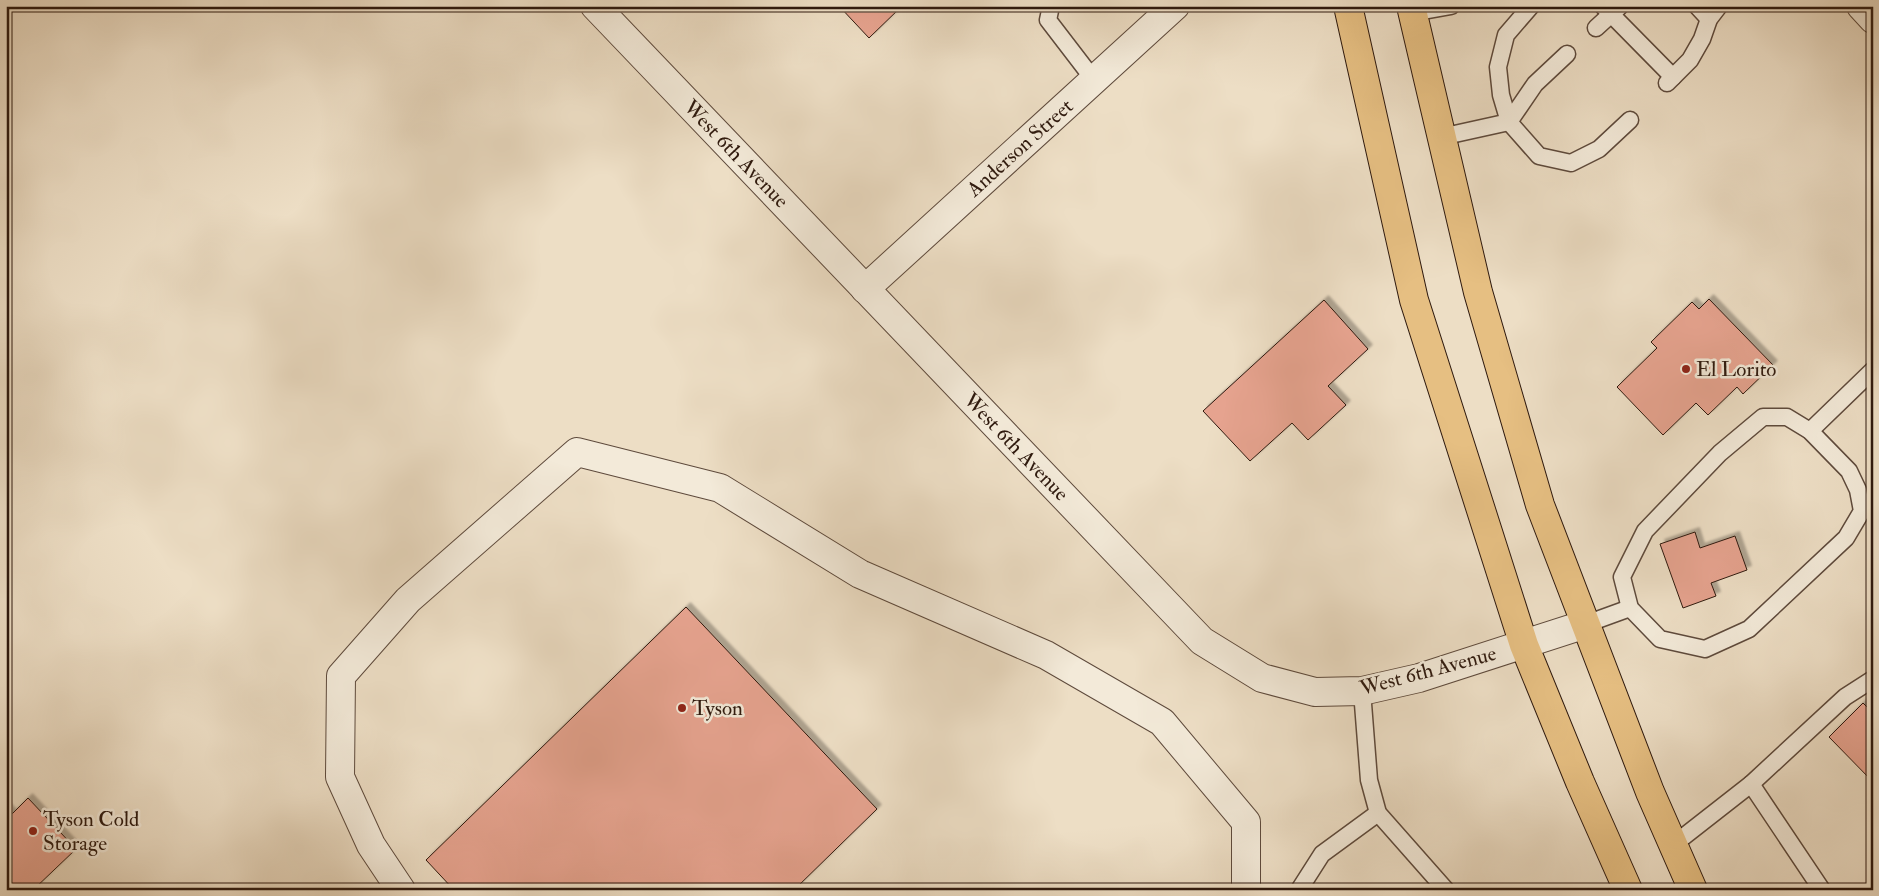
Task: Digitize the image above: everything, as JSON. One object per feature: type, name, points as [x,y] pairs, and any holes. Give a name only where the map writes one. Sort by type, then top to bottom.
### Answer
[{"type":"main road","points":[[1348,6],[1414,300],[1524,645]]},
{"type":"main road","points":[[1412,10],[1478,292],[1535,486],[1650,792],[1693,890]]},
{"type":"main road","name":"West 6th Avenue","points":[[1524,645],[1580,782],[1628,890]]},
{"type":"street","name":"West 6th Avenue","points":[[595,6],[1202,641],[1262,678],[1315,692],[1362,692],[1418,678],[1586,624]]},
{"type":"street","name":"Anderson Street","points":[[865,289],[1175,6]]},
{"type":"street","points":[[1861,6],[1873,19]]},
{"type":"street","points":[[401,890],[371,845],[340,777],[340,676],[408,600],[577,452],[720,488],[860,574],[1046,655],[1162,722],[1246,822],[1246,890]]},
{"type":"lane","points":[[1051,6],[1048,20],[1094,80]]},
{"type":"lane","points":[[1412,10],[1451,6]]},
{"type":"lane","points":[[1531,6],[1506,35],[1498,67],[1501,95],[1509,122],[1539,156],[1571,163],[1599,149],[1630,120]]},
{"type":"lane","points":[[1596,28],[1611,9],[1670,80],[1690,60],[1714,12],[1697,6]]},
{"type":"lane","points":[[1441,137],[1509,122],[1535,84],[1567,54]]},
{"type":"lane","points":[[1810,430],[1873,370]]},
{"type":"lane","points":[[1763,416],[1787,417],[1810,430],[1849,471],[1858,490],[1862,510],[1846,538],[1749,629],[1706,649],[1660,639],[1630,608],[1622,577],[1645,531],[1720,453],[1763,416]]},
{"type":"lane","points":[[1586,624],[1630,608]]},
{"type":"lane","points":[[1673,845],[1751,784],[1845,697],[1873,679]]},
{"type":"lane","points":[[1362,692],[1370,780],[1378,813],[1446,890]]},
{"type":"lane","points":[[1751,784],[1822,890]]},
{"type":"lane","points":[[1299,890],[1322,854],[1378,813]]},
{"type":"building","points":[[762,6],[773,6],[767,12]]},
{"type":"building","points":[[839,6],[902,6],[869,38]]},
{"type":"building","points":[[1709,299],[1773,365],[1743,394],[1737,387],[1708,415],[1696,403],[1663,435],[1617,387],[1657,348],[1651,342],[1692,302],[1699,309]]},
{"type":"building","points":[[1324,300],[1368,349],[1328,386],[1346,405],[1308,440],[1292,423],[1250,461],[1203,411]]},
{"type":"building","points":[[1695,532],[1700,548],[1735,536],[1747,570],[1711,583],[1716,596],[1683,608],[1660,544]]},
{"type":"building","name":"Tyson","points":[[686,607],[877,809],[796,890],[454,890],[426,860]]},
{"type":"building","points":[[1863,703],[1873,713],[1873,782],[1829,737]]},
{"type":"building","name":"Tyson Cold Storage","points":[[28,798],[76,849],[33,890],[6,890],[6,807],[12,814]]},
{"type":"place","name":"El Lorito","points":[[1686,369]]},
{"type":"place","name":"Tyson","points":[[682,708]]},
{"type":"place","name":"Tyson Cold Storage","points":[[33,831]]}]
